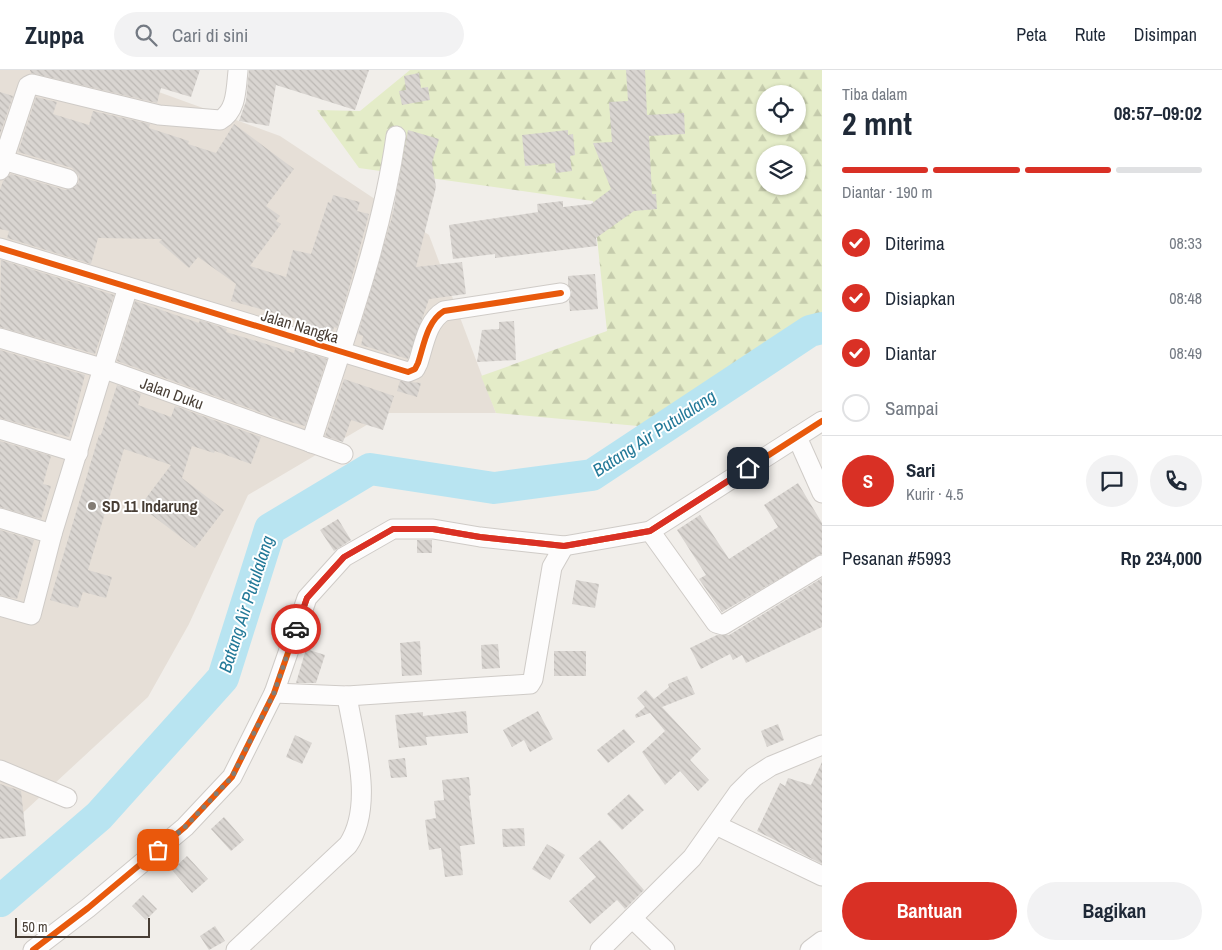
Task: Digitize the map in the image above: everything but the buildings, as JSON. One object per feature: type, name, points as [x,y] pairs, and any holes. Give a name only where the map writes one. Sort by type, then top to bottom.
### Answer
[{"type":"street","points":[[68,180],[1,163],[28,86],[32,84],[159,115],[220,120],[228,116],[233,105],[238,71]]},
{"type":"street","points":[[311,444],[371,255],[389,183],[396,136]]},
{"type":"street","name":"Jalan Nangka","points":[[0,248],[408,372],[415,370],[431,322],[436,315],[444,311],[561,293]]},
{"type":"street","points":[[0,606],[31,615],[52,534],[128,287]]},
{"type":"street","name":"Jalan Duku","points":[[0,338],[104,369],[343,454]]},
{"type":"street","points":[[33,950],[96,902],[192,820],[232,777],[274,693],[307,598],[344,557],[393,529],[433,529],[480,537],[564,546],[650,531],[822,421]]},
{"type":"street","points":[[0,428],[78,453]]},
{"type":"street","points":[[798,437],[822,493]]},
{"type":"street","points":[[0,518],[52,534]]},
{"type":"street","points":[[650,531],[716,622],[723,625],[822,565]]},
{"type":"street","points":[[274,693],[347,696],[530,684],[533,679],[552,567],[564,546]]},
{"type":"street","points":[[236,950],[348,845],[356,832],[361,816],[361,782],[347,696]]},
{"type":"street","points":[[600,950],[692,858],[738,794],[754,777],[771,766],[822,745]]},
{"type":"street","points":[[0,770],[67,798]]},
{"type":"street","points":[[716,825],[822,876]]},
{"type":"street","points":[[632,918],[665,950]]},
{"type":"street","points":[[810,950],[822,941]]},
{"type":"shaded area","points":[[0,70],[98,70],[280,136],[429,235],[496,413],[387,413],[248,495],[189,624],[148,697],[0,834]]},
{"type":"green space","points":[[410,70],[822,70],[822,333],[638,426],[496,413],[481,376],[607,331],[593,201],[359,168],[317,110],[360,111]]},
{"type":"waterway","name":"Batang Air Putulalang","points":[[0,901],[99,816],[223,678],[270,529],[370,469],[494,488],[592,475],[810,331],[822,328]]},
{"type":"cycle path","points":[[0,248],[408,372],[415,369],[430,327],[438,315],[444,311],[561,293]]},
{"type":"cycle path","points":[[33,950],[88,908],[185,827],[232,777],[274,693],[307,598],[344,557],[393,529],[433,529],[480,537],[564,546],[650,531],[822,421]]},
{"type":"way so far","points":[[158,850],[185,827],[232,777],[274,693],[296,629]]},
{"type":"place","name":"SD 11 Indarung","points":[[92,506]]},
{"type":"route","points":[[296,629],[307,598],[344,557],[393,529],[433,529],[480,537],[564,546],[650,531],[748,468]]}]
